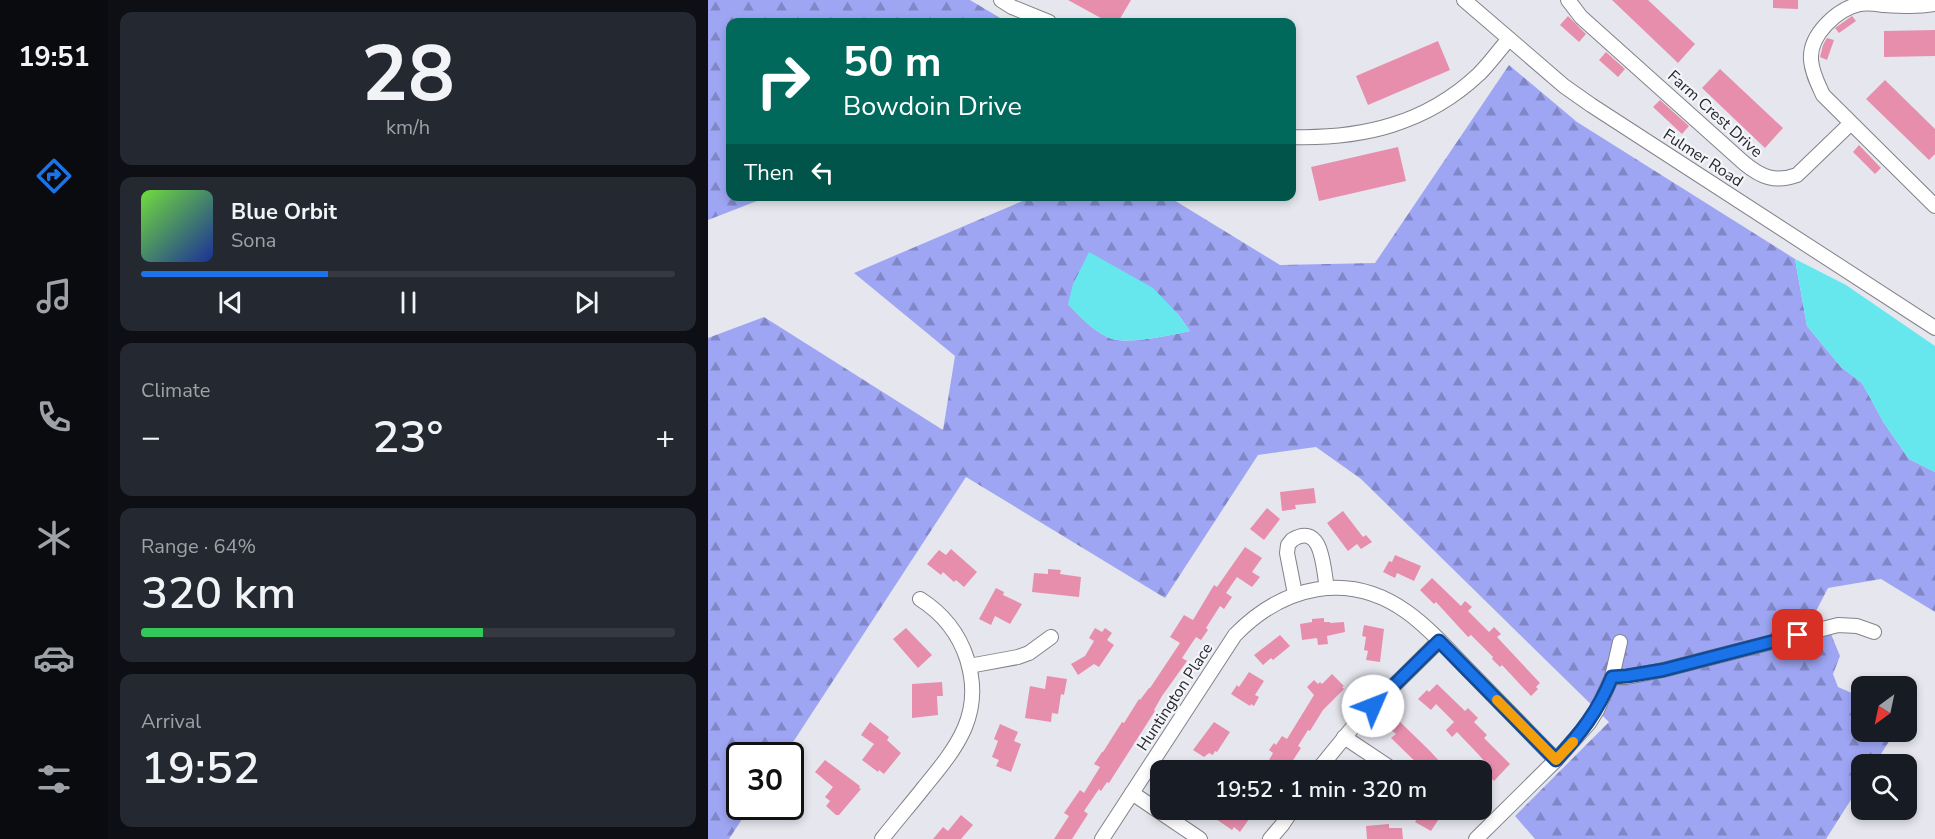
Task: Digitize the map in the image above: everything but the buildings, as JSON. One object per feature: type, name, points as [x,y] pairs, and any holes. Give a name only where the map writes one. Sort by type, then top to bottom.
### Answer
[{"type":"street","points":[[1001,0],[1039,18]]},
{"type":"street","name":"Fulmer Road","points":[[1464,0],[1564,86],[1591,105],[1935,328]]},
{"type":"street","name":"Farm Crest Drive","points":[[1568,0],[1581,17],[1744,163],[1766,178],[1787,179],[1797,176],[1850,124]]},
{"type":"street","points":[[1935,4],[1915,6],[1862,4],[1848,8],[1835,15],[1824,26],[1814,44],[1811,57],[1814,76],[1823,95],[1935,206]]},
{"type":"street","points":[[1296,138],[1323,138],[1365,133],[1397,125],[1429,110],[1457,93],[1480,72],[1509,39]]},
{"type":"street","points":[[1295,594],[1287,549],[1292,540],[1304,535],[1310,537],[1319,546],[1332,588]]},
{"type":"street","name":"Huntington Place","points":[[1102,839],[1235,635],[1260,611],[1295,594],[1332,588],[1365,592],[1392,602],[1407,612],[1439,641],[1556,760]]},
{"type":"street","points":[[882,839],[954,750],[965,730],[972,696],[969,666],[964,650],[945,618],[920,599]]},
{"type":"street","points":[[1612,677],[1663,670],[1838,625],[1857,626],[1874,632]]},
{"type":"street","points":[[969,666],[1018,657],[1029,653],[1051,637]]},
{"type":"street","points":[[1330,760],[1344,737],[1357,722],[1439,641]]},
{"type":"street","points":[[1476,839],[1556,760],[1593,717],[1612,677],[1620,642]]},
{"type":"street","points":[[1344,737],[1378,760]]},
{"type":"street","points":[[1132,793],[1200,839]]},
{"type":"street","points":[[1272,838],[1285,820]]},
{"type":"green space","points":[[708,0],[970,0],[1000,18],[726,18],[726,201],[757,201],[708,220]]},
{"type":"green space","points":[[1509,65],[1577,122],[1795,259],[1807,326],[1841,367],[1862,383],[1884,423],[1909,459],[1935,472],[1935,612],[1881,579],[1828,588],[1814,615],[1831,634],[1840,656],[1833,674],[1838,687],[1851,693],[1851,742],[1889,742],[1881,754],[1851,754],[1851,800],[1826,839],[1535,839],[1515,816],[1609,722],[1361,479],[1316,447],[1258,455],[1165,598],[966,477],[793,742],[726,742],[726,820],[741,820],[729,839],[708,839],[708,338],[764,317],[943,430],[955,356],[854,273],[1023,201],[1176,201],[1280,265],[1375,263]],"holes":[[[1068,304],[1177,313],[1190,331],[1148,339],[1124,340],[1107,337],[1086,322]]]},
{"type":"shaded area","points":[[1089,252],[1153,288],[1177,313],[1190,331],[1148,339],[1124,340],[1107,337],[1091,327],[1068,304],[1073,284]]},
{"type":"shaded area","points":[[1795,259],[1846,285],[1935,346],[1935,472],[1909,459],[1884,423],[1862,383],[1841,367],[1807,326]]},
{"type":"slow traffic","points":[[1497,700],[1556,760],[1573,742]]},
{"type":"route","points":[[1373,706],[1439,641],[1556,760],[1589,723],[1612,677],[1663,670],[1798,635]]}]
